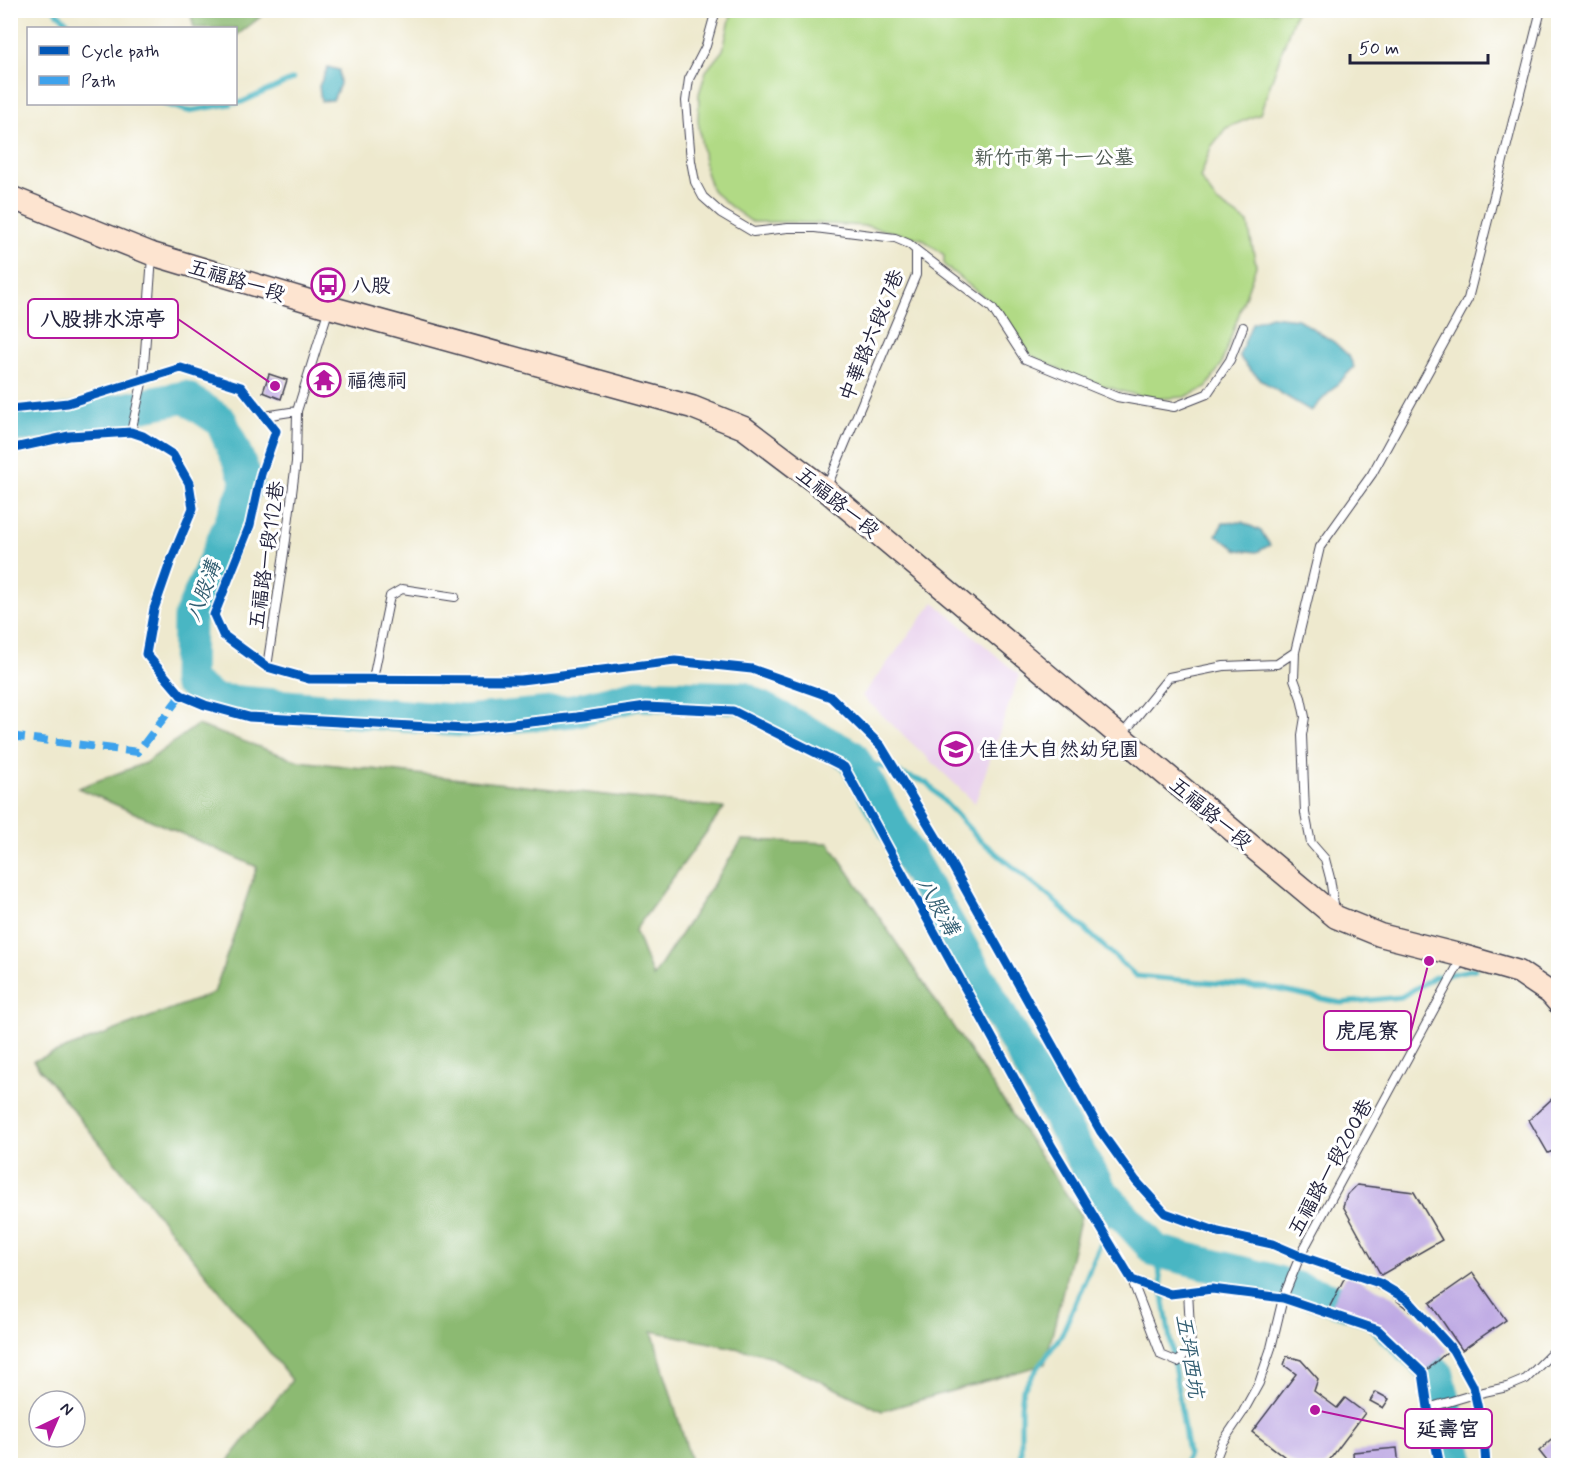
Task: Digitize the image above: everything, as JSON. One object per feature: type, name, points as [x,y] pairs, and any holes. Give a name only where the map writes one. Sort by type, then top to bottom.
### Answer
[{"type":"main road","name":"五福路一段","points":[[10,197],[153,254],[329,307],[692,407],[744,428],[826,490],[1336,917],[1380,935],[1519,972],[1556,994]]},
{"type":"lane","name":"中華路六段67巷","points":[[716,10],[706,46],[689,80],[686,101],[691,161],[695,182],[703,197],[721,213],[753,232],[815,228],[895,238],[916,250],[916,275],[826,490]]},
{"type":"lane","points":[[1336,917],[1328,869],[1325,859],[1311,843],[1305,813],[1302,735],[1305,717],[1294,678],[1294,652],[1320,547],[1371,474],[1468,299],[1541,10]]},
{"type":"lane","points":[[916,250],[992,308],[1025,359],[1117,397],[1173,407],[1207,394],[1230,360],[1243,327]]},
{"type":"lane","points":[[131,432],[143,379],[153,254]]},
{"type":"lane","name":"五福路一段112巷","points":[[267,667],[296,462],[297,411],[329,307]]},
{"type":"lane","points":[[10,409],[68,403],[181,368],[241,387],[276,431],[261,474],[250,525],[214,615],[223,635],[267,667],[309,679],[521,680],[675,661],[752,669],[831,698],[881,746],[889,758],[945,852],[1101,1132],[1136,1181],[1166,1213],[1218,1232],[1272,1244],[1379,1283],[1408,1300],[1453,1350],[1473,1386],[1484,1437],[1486,1466]]},
{"type":"lane","points":[[264,416],[297,411]]},
{"type":"lane","points":[[10,449],[69,436],[131,432],[143,436],[173,455],[189,483],[193,508],[154,609],[147,654],[181,695],[205,705],[249,717],[466,729],[646,707],[733,711],[844,767],[1051,1145],[1132,1280],[1161,1355],[1178,1362],[1191,1347],[1188,1291]]},
{"type":"lane","points":[[373,680],[390,596],[402,589],[455,597]]},
{"type":"lane","points":[[1120,736],[1170,677],[1224,666],[1277,664],[1294,652]]},
{"type":"lane","name":"五福路一段200巷","points":[[1213,1466],[1222,1443],[1259,1383],[1284,1298],[1300,1256],[1463,956]]},
{"type":"lane","points":[[1132,1280],[1170,1294],[1212,1289],[1284,1298],[1378,1330],[1423,1373],[1440,1466]]},
{"type":"lane","points":[[1428,1408],[1475,1394],[1507,1388],[1526,1379],[1558,1347]]},
{"type":"shaded area","name":"佳佳大自然幼兒園","points":[[934,602],[1019,675],[975,803],[862,696]]},
{"type":"green space","points":[[190,10],[268,11],[237,35],[237,27],[194,27]]},
{"type":"green space","name":"新竹市第十一公墓","points":[[732,11],[1296,11],[1260,114],[1226,128],[1211,147],[1200,178],[1217,202],[1248,223],[1256,266],[1221,365],[1206,388],[1184,397],[1155,399],[1075,377],[1030,355],[996,307],[944,265],[944,255],[922,239],[867,226],[752,222],[731,207],[712,190],[706,172],[698,121],[699,94],[706,71],[723,50]]},
{"type":"green space","points":[[197,725],[299,761],[724,808],[635,930],[653,977],[742,840],[829,843],[1081,1216],[1045,1364],[882,1411],[764,1354],[652,1331],[692,1465],[225,1465],[292,1380],[33,1061],[214,993],[257,867],[78,788],[145,763]]},
{"type":"water","points":[[328,67],[339,70],[340,84],[333,100],[321,101],[319,86]]},
{"type":"water","points":[[1271,316],[1298,319],[1334,342],[1349,356],[1354,367],[1311,411],[1262,380],[1239,356],[1252,323]]},
{"type":"water","points":[[1242,522],[1261,531],[1270,545],[1257,552],[1238,550],[1216,535],[1223,523]]},
{"type":"building","name":"福德祠","points":[[325,370],[334,379],[323,390],[315,381]]},
{"type":"building","points":[[269,374],[287,380],[281,399],[263,392]]},
{"type":"building","points":[[1556,1095],[1558,1099],[1558,1149],[1548,1153],[1529,1120]]},
{"type":"building","points":[[1357,1185],[1414,1192],[1442,1240],[1381,1275],[1343,1206],[1347,1195]]},
{"type":"building","points":[[1473,1273],[1506,1320],[1462,1350],[1430,1303]]},
{"type":"building","points":[[1346,1275],[1387,1293],[1415,1315],[1448,1351],[1426,1371],[1379,1328],[1329,1308]]},
{"type":"building","points":[[1287,1356],[1301,1360],[1318,1379],[1314,1391],[1337,1408],[1345,1398],[1365,1413],[1325,1466],[1297,1466],[1252,1432],[1296,1374],[1284,1365]]},
{"type":"building","points":[[1376,1392],[1389,1399],[1383,1408],[1370,1401]]},
{"type":"building","points":[[1558,1434],[1558,1466],[1551,1466],[1539,1451]]},
{"type":"building","points":[[1397,1448],[1399,1466],[1354,1466],[1353,1452]]},
{"type":"waterway","points":[[54,10],[73,27]]},
{"type":"waterway","points":[[237,103],[293,79]]},
{"type":"waterway","points":[[167,105],[188,111],[225,105]]},
{"type":"waterway","name":"八股溝","points":[[10,426],[53,423],[185,397],[221,421],[248,482],[189,619],[188,681],[215,700],[464,721],[573,711],[637,695],[743,698],[852,756],[1101,1191],[1156,1251],[1264,1278],[1374,1312],[1438,1375],[1460,1466]]},
{"type":"waterway","points":[[852,756],[927,783],[980,840],[1051,898],[1136,976],[1271,988],[1341,1003],[1401,997],[1435,977],[1475,969]]},
{"type":"waterway","points":[[1109,1224],[1116,1207]]},
{"type":"waterway","points":[[1019,1466],[1023,1389],[1062,1334],[1100,1245]]},
{"type":"waterway","name":"五坪西坑","points":[[1156,1251],[1188,1454],[1184,1466]]},
{"type":"marked path","points":[[10,736],[138,752],[181,695]]},
{"type":"cycle path","points":[[10,409],[68,403],[181,368],[241,387],[276,431],[261,474],[250,525],[214,615],[223,635],[267,667],[309,679],[521,680],[675,661],[752,669],[831,697],[881,746],[939,842],[1101,1132],[1136,1181],[1165,1213],[1218,1232],[1272,1244],[1379,1283],[1408,1300],[1453,1350],[1473,1386],[1484,1437],[1486,1466]]},
{"type":"cycle path","points":[[10,449],[69,436],[131,432],[143,436],[173,455],[189,483],[193,508],[154,609],[146,654],[181,695],[205,705],[249,717],[466,729],[646,707],[733,711],[844,767],[1051,1145],[1132,1280],[1170,1294],[1212,1289],[1283,1298],[1378,1330],[1423,1373],[1440,1466]]},
{"type":"place","name":"八股","points":[[328,285]]},
{"type":"place","name":"福德祠","points":[[324,380]]},
{"type":"place","name":"八股排水涼亭","points":[[275,386]]},
{"type":"place","name":"佳佳大自然幼兒園","points":[[956,749]]},
{"type":"place","name":"虎尾寮","points":[[1429,961]]},
{"type":"place","name":"延壽宮","points":[[1315,1410]]}]
